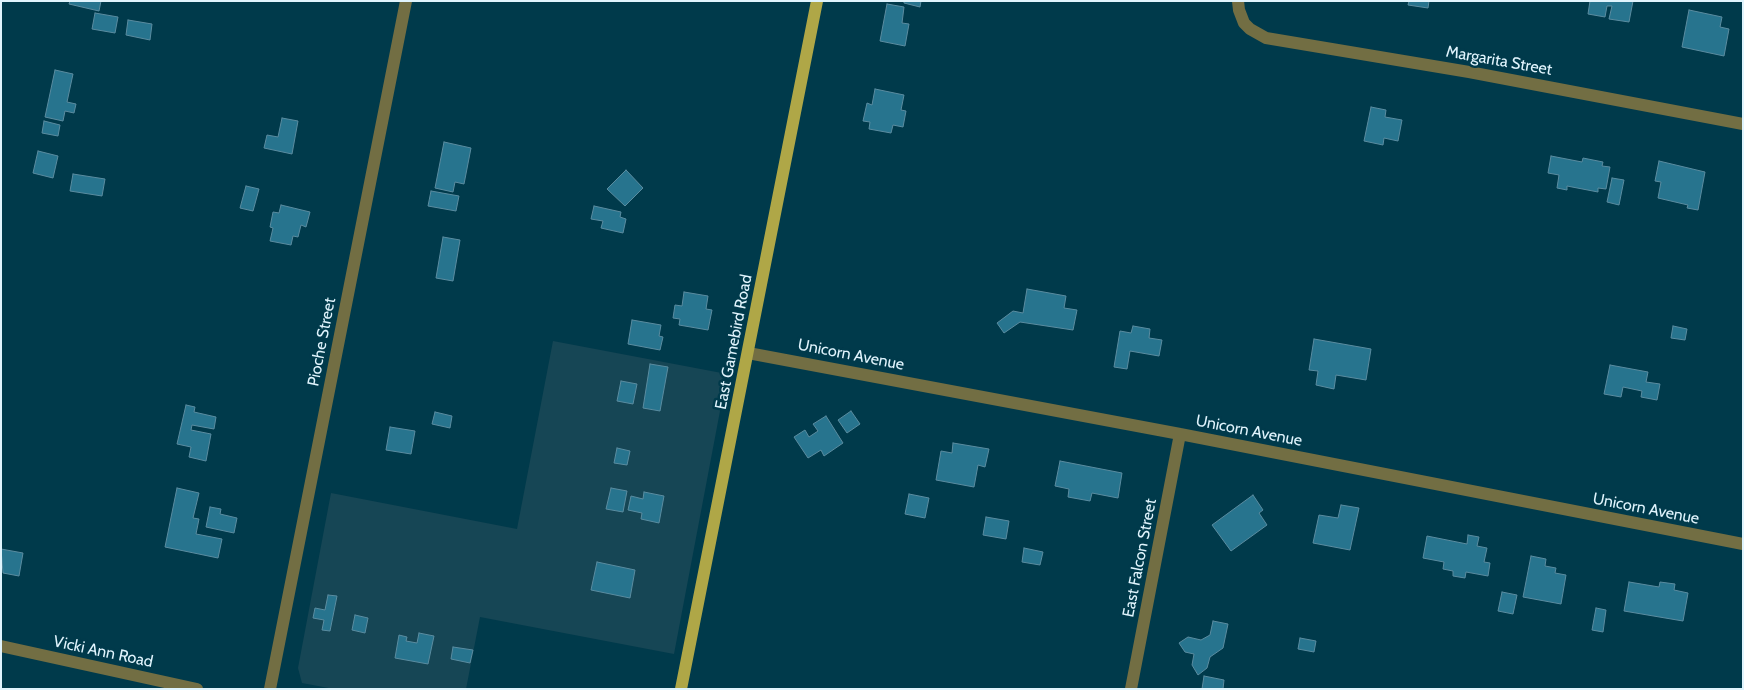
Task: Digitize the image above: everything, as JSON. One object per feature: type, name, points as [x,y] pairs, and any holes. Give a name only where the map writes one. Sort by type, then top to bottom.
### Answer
[{"type":"main road","name":"East Gamebird Road","points":[[681,689],[817,1]]},
{"type":"street","name":"Pioche Street","points":[[270,689],[406,1]]},
{"type":"street","name":"Margarita Street","points":[[1238,1],[1244,23],[1250,29],[1266,38],[1469,72],[1743,124]]},
{"type":"street","name":"Unicorn Avenue","points":[[748,353],[1180,434],[1743,544]]},
{"type":"street","name":"East Falcon Street","points":[[1131,689],[1180,434]]},
{"type":"street","name":"Vicki Ann Road","points":[[1,646],[197,689]]},
{"type":"shaded area","points":[[553,341],[727,374],[674,654],[480,617],[466,689],[334,689],[302,683],[298,668],[331,493],[517,529]]},
{"type":"building","points":[[70,1],[101,1],[99,11],[69,4]]},
{"type":"building","points":[[904,1],[921,1],[920,7],[904,3]]},
{"type":"building","points":[[1409,1],[1429,1],[1428,8],[1408,5]]},
{"type":"building","points":[[1590,1],[1633,1],[1629,22],[1609,19],[1612,6],[1607,6],[1605,17],[1588,14]]},
{"type":"building","points":[[887,4],[904,7],[902,23],[909,24],[905,46],[880,41]]},
{"type":"building","points":[[1689,10],[1722,17],[1720,27],[1729,29],[1724,56],[1682,47]]},
{"type":"building","points":[[95,13],[118,17],[115,33],[92,29]]},
{"type":"building","points":[[128,20],[152,24],[150,40],[126,35]]},
{"type":"building","points":[[55,70],[73,74],[67,102],[76,104],[74,113],[65,111],[63,121],[45,117]]},
{"type":"building","points":[[875,89],[904,95],[901,110],[906,111],[903,127],[893,125],[891,133],[869,129],[870,122],[863,121],[867,103],[872,105]]},
{"type":"building","points":[[1371,107],[1386,110],[1385,117],[1402,120],[1398,141],[1384,138],[1383,145],[1364,141]]},
{"type":"building","points":[[282,118],[298,121],[292,154],[264,148],[267,135],[278,137]]},
{"type":"building","points":[[44,121],[60,125],[58,136],[42,133]]},
{"type":"building","points":[[444,142],[471,148],[464,184],[455,182],[453,192],[435,188]]},
{"type":"building","points":[[38,151],[58,156],[53,178],[33,173]]},
{"type":"building","points":[[1551,156],[1582,162],[1583,158],[1603,162],[1602,166],[1610,167],[1606,189],[1598,188],[1598,192],[1567,186],[1567,190],[1557,188],[1559,175],[1548,173]]},
{"type":"building","points":[[1659,161],[1705,172],[1698,210],[1687,208],[1688,205],[1658,198],[1661,182],[1655,181]]},
{"type":"building","points":[[626,170],[643,188],[625,206],[607,189]]},
{"type":"building","points":[[73,174],[105,179],[102,196],[70,191]]},
{"type":"building","points":[[1612,178],[1624,180],[1619,205],[1607,202]]},
{"type":"building","points":[[246,186],[259,189],[253,211],[240,208]]},
{"type":"building","points":[[431,191],[459,196],[456,211],[428,206]]},
{"type":"building","points":[[281,205],[310,212],[306,227],[301,225],[298,237],[293,236],[291,245],[270,241],[273,228],[270,227],[273,212],[279,213]]},
{"type":"building","points":[[594,206],[621,212],[620,217],[626,219],[623,233],[601,228],[603,221],[591,219]]},
{"type":"building","points":[[443,237],[460,240],[453,281],[436,278]]},
{"type":"building","points":[[1027,289],[1066,296],[1064,308],[1077,310],[1073,330],[1020,322],[1004,333],[997,323],[1013,311],[1023,313]]},
{"type":"building","points":[[684,292],[708,296],[706,309],[712,310],[708,330],[679,325],[680,319],[673,318],[675,305],[682,306]]},
{"type":"building","points":[[632,320],[661,325],[659,336],[663,337],[660,350],[628,344]]},
{"type":"building","points":[[1133,326],[1150,329],[1149,338],[1162,340],[1159,356],[1130,351],[1127,369],[1114,367],[1120,331],[1131,333]]},
{"type":"building","points":[[1673,326],[1687,329],[1685,340],[1671,338]]},
{"type":"building","points":[[1314,339],[1371,349],[1366,380],[1336,375],[1334,389],[1316,385],[1318,371],[1309,370]]},
{"type":"building","points":[[650,364],[668,367],[660,411],[643,408]]},
{"type":"building","points":[[1610,365],[1648,372],[1646,382],[1660,384],[1657,400],[1641,397],[1642,391],[1623,387],[1621,397],[1604,394]]},
{"type":"building","points":[[621,381],[637,384],[633,404],[617,401]]},
{"type":"building","points":[[186,405],[195,407],[194,412],[216,417],[214,429],[192,425],[191,430],[211,434],[206,461],[189,457],[191,447],[177,444]]},
{"type":"building","points":[[851,411],[860,424],[847,433],[838,420]]},
{"type":"building","points":[[435,412],[452,416],[450,428],[432,424]]},
{"type":"building","points":[[826,416],[843,443],[824,456],[821,450],[808,458],[794,437],[805,430],[809,437],[818,431],[813,424]]},
{"type":"building","points":[[390,427],[415,431],[411,454],[386,450]]},
{"type":"building","points":[[953,443],[989,449],[985,467],[978,465],[974,487],[936,480],[941,451],[952,453]]},
{"type":"building","points":[[617,448],[630,451],[627,465],[614,463]]},
{"type":"building","points":[[1060,461],[1122,473],[1118,498],[1092,493],[1090,501],[1068,497],[1069,489],[1055,486]]},
{"type":"building","points":[[177,488],[199,493],[193,518],[199,519],[196,534],[222,539],[218,558],[165,547]]},
{"type":"building","points":[[611,488],[627,491],[623,512],[606,509]]},
{"type":"building","points":[[644,492],[664,496],[659,523],[641,519],[642,513],[628,510],[631,496],[643,499]]},
{"type":"building","points":[[909,494],[929,498],[925,518],[905,514]]},
{"type":"building","points":[[1253,495],[1263,510],[1259,513],[1267,525],[1231,551],[1212,525]]},
{"type":"building","points":[[1341,505],[1359,508],[1350,550],[1313,543],[1319,515],[1338,518]]},
{"type":"building","points":[[210,507],[221,509],[220,514],[237,518],[234,533],[206,527]]},
{"type":"building","points":[[986,517],[1009,521],[1006,539],[983,535]]},
{"type":"building","points":[[1468,535],[1479,537],[1477,546],[1487,548],[1484,562],[1490,563],[1488,576],[1466,572],[1465,578],[1453,576],[1453,571],[1443,569],[1444,562],[1423,558],[1427,536],[1467,544]]},
{"type":"building","points":[[1024,548],[1043,552],[1040,565],[1022,562]]},
{"type":"building","points":[[1,549],[23,553],[19,576],[3,573]]},
{"type":"building","points":[[1531,556],[1546,559],[1545,566],[1556,568],[1555,573],[1566,575],[1561,604],[1523,597]]},
{"type":"building","points":[[597,562],[635,570],[630,598],[591,590]]},
{"type":"building","points":[[1629,582],[1659,587],[1660,582],[1675,584],[1674,590],[1688,593],[1683,621],[1624,611]]},
{"type":"building","points":[[1502,592],[1517,595],[1513,614],[1498,611]]},
{"type":"building","points":[[328,595],[337,596],[330,631],[322,630],[324,620],[313,618],[315,608],[325,610]]},
{"type":"building","points":[[1596,608],[1606,610],[1603,632],[1592,630]]},
{"type":"building","points":[[355,615],[368,618],[365,633],[352,630]]},
{"type":"building","points":[[1213,621],[1228,624],[1223,648],[1210,657],[1207,668],[1198,675],[1192,665],[1194,654],[1185,652],[1179,643],[1188,637],[1201,640],[1210,635]]},
{"type":"building","points":[[419,633],[434,636],[428,664],[395,658],[399,635],[407,637],[406,641],[417,643]]},
{"type":"building","points":[[1300,638],[1316,641],[1314,652],[1298,649]]},
{"type":"building","points":[[453,647],[473,650],[470,663],[451,659]]},
{"type":"building","points":[[1204,676],[1224,680],[1223,689],[1202,689]]}]
